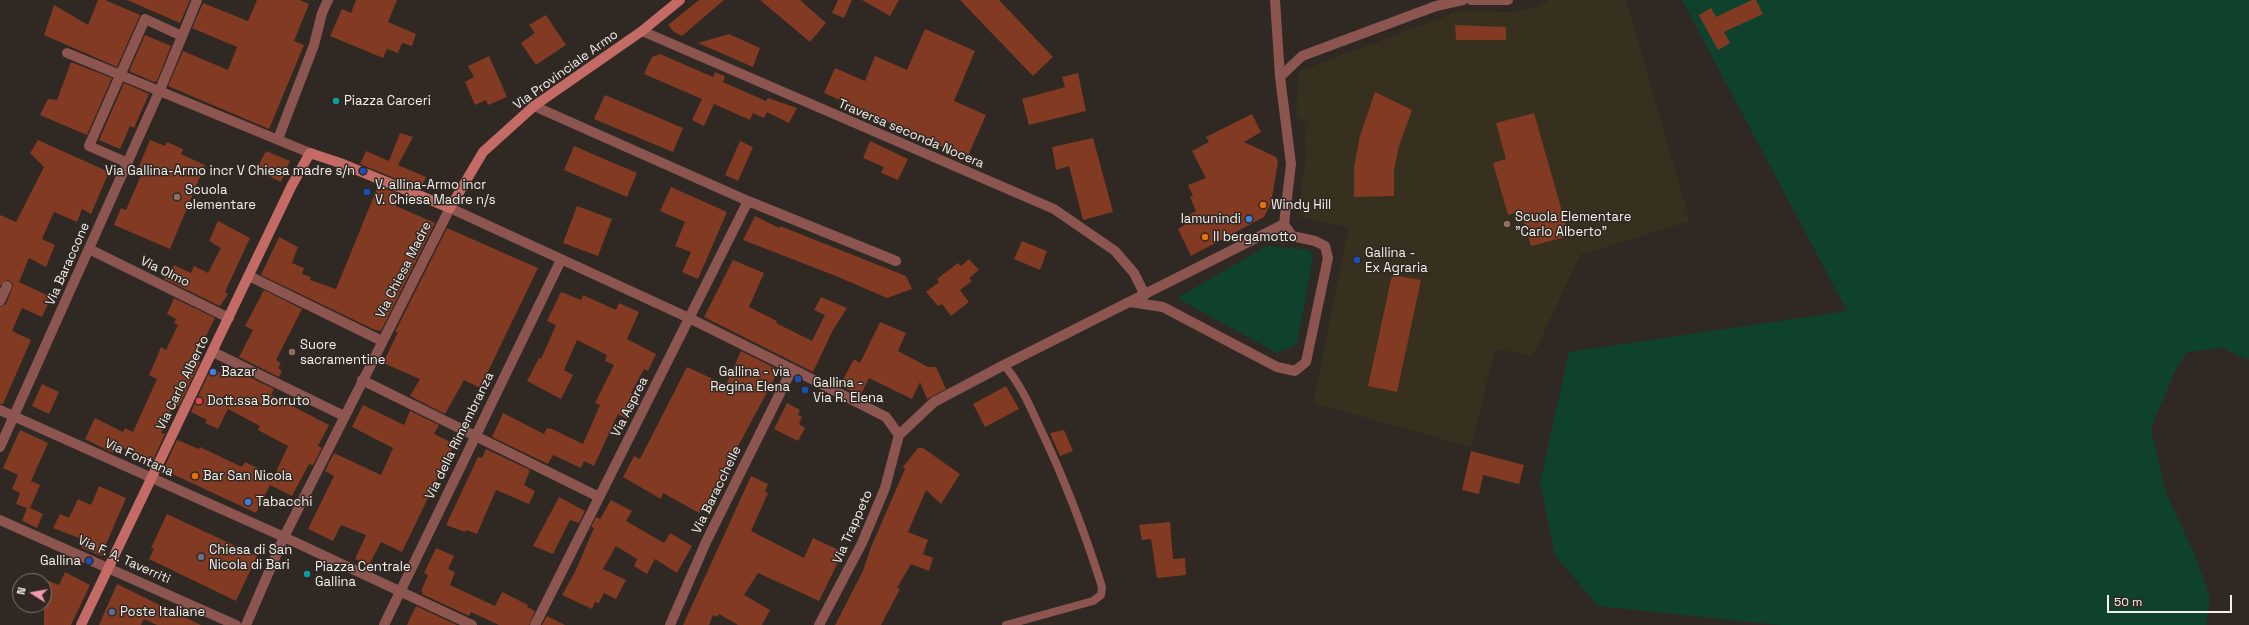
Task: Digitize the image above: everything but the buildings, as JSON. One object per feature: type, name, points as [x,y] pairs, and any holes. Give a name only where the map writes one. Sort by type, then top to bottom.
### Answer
[{"type":"street","name":"Via Baraccone","points":[[0,447],[160,92],[197,0]]},
{"type":"street","points":[[278,139],[314,45],[322,13],[328,0]]},
{"type":"street","name":"Via Provinciale Armo","points":[[450,208],[484,152],[534,106],[642,31],[680,0]]},
{"type":"street","points":[[1130,302],[1163,307],[1277,367],[1295,371],[1306,362],[1328,258],[1325,246],[1315,241],[1292,236],[1284,224],[1291,164],[1280,77],[1275,0]]},
{"type":"street","points":[[1280,77],[1302,56],[1436,6],[1463,0]]},
{"type":"street","points":[[1471,0],[1508,0]]},
{"type":"street","points":[[128,163],[89,146],[145,19],[182,36]]},
{"type":"street","name":"Traversa seconda Nocera","points":[[642,31],[1054,209],[1114,251],[1134,273],[1145,295]]},
{"type":"street","points":[[67,53],[310,153],[340,163],[450,208],[689,318],[792,369],[886,417],[899,435],[934,402],[1004,365],[1284,224]]},
{"type":"street","points":[[534,106],[748,201],[896,261]]},
{"type":"street","name":"Via Carlo Alberto","points":[[81,625],[292,185],[310,153]]},
{"type":"street","name":"Via Asprea","points":[[535,625],[748,201]]},
{"type":"street","name":"Via Chiesa Madre","points":[[246,625],[284,537],[450,208]]},
{"type":"street","name":"Via Olmo","points":[[89,249],[229,318]]},
{"type":"street","name":"Via della Rimembranza","points":[[384,625],[561,260]]},
{"type":"street","points":[[249,276],[382,341]]},
{"type":"street","points":[[0,302],[7,286]]},
{"type":"street","points":[[213,352],[344,416]]},
{"type":"street","name":"Via Baracchelle","points":[[670,625],[706,542],[792,369]]},
{"type":"street","points":[[362,380],[599,497]]},
{"type":"street","name":"Via Fontana","points":[[0,410],[284,537],[472,625]]},
{"type":"street","name":"Via Trappeto","points":[[819,625],[862,543],[885,488],[899,435]]},
{"type":"street","name":"Via F. A. Taverriti","points":[[0,520],[109,567],[236,625]]},
{"type":"lane","points":[[1004,365],[1013,375],[1029,405],[1064,478],[1102,587],[1101,595],[1093,601],[1006,625]]},
{"type":"shaded area","name":"Scuola Elementare \"Carlo Alberto\"","points":[[1550,0],[1626,0],[1690,221],[1580,255],[1533,356],[1495,349],[1471,447],[1313,403],[1349,227],[1298,217],[1306,153],[1305,123],[1296,117],[1299,71],[1459,11],[1513,12],[1536,7]]},
{"type":"green space","points":[[1682,0],[2249,0],[2249,360],[2222,348],[2187,352],[2175,371],[2151,428],[2166,493],[2194,553],[2210,597],[2206,625],[1780,625],[1598,606],[1555,555],[1540,482],[1569,352],[1847,311]]},
{"type":"green space","points":[[1267,246],[1310,250],[1313,257],[1297,344],[1277,353],[1177,298]]},
{"type":"place","name":"Piazza Carceri","points":[[336,101]]},
{"type":"place","name":"Via Gallina-Armo incr V Chiesa madre s/n","points":[[363,171]]},
{"type":"place","name":"V. allina-Armo incr V. Chiesa Madre n/s","points":[[367,192]]},
{"type":"place","name":"Scuola elementare","points":[[177,197]]},
{"type":"place","name":"Windy Hill","points":[[1263,205]]},
{"type":"place","name":"Iamunindi","points":[[1249,219]]},
{"type":"place","name":"Scuola Elementare \"Carlo Alberto\"","points":[[1507,224]]},
{"type":"place","name":"Il bergamotto","points":[[1205,237]]},
{"type":"place","name":"Gallina - Ex Agraria","points":[[1357,260]]},
{"type":"place","name":"Suore sacramentine","points":[[292,352]]},
{"type":"place","name":"Bazar","points":[[213,372]]},
{"type":"place","name":"Gallina - via Regina Elena","points":[[798,379]]},
{"type":"place","name":"Gallina - Via R. Elena","points":[[805,390]]},
{"type":"place","name":"Dott.ssa Borruto","points":[[199,401]]},
{"type":"place","name":"Bar San Nicola","points":[[195,476]]},
{"type":"place","name":"Tabacchi","points":[[248,502]]},
{"type":"place","name":"Chiesa di San Nicola di Bari","points":[[201,557]]},
{"type":"place","name":"Gallina","points":[[89,561]]},
{"type":"place","name":"Piazza Centrale Gallina","points":[[307,574]]},
{"type":"place","name":"Poste Italiane","points":[[112,612]]}]
